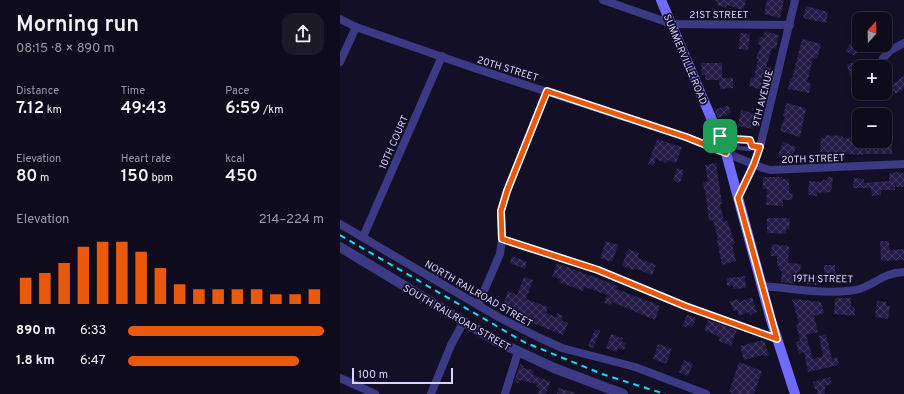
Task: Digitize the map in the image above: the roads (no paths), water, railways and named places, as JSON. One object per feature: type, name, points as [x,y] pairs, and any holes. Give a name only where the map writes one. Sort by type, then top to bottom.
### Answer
[{"type":"main road","name":"SUMMERVILLE ROAD","points":[[661,0],[672,24],[684,59],[720,136],[726,153],[793,393]]},
{"type":"street","name":"21ST STREET","points":[[603,0],[672,24],[790,25]]},
{"type":"street","name":"9TH AVENUE","points":[[738,198],[754,164],[756,146],[790,25],[795,0]]},
{"type":"street","name":"20TH STREET","points":[[340,19],[356,27],[500,77],[686,137],[770,170],[904,164]]},
{"type":"street","points":[[340,62],[356,27]]},
{"type":"street","points":[[883,58],[891,50],[904,43]]},
{"type":"street","name":"10TH COURT","points":[[363,237],[442,56]]},
{"type":"street","points":[[478,305],[500,254],[502,239],[501,211],[503,204],[547,91]]},
{"type":"street","name":"NORTH RAILROAD STREET","points":[[340,224],[506,322],[562,348],[635,367],[706,394]]},
{"type":"street","points":[[502,239],[598,270],[685,306],[777,339]]},
{"type":"street","name":"SOUTH RAILROAD STREET","points":[[340,247],[463,322],[518,352],[597,385],[623,394]]},
{"type":"street","name":"19TH STREET","points":[[762,286],[849,291],[864,287],[885,275],[904,272]]},
{"type":"street","points":[[431,394],[451,345],[463,322]]},
{"type":"street","points":[[505,394],[518,352]]},
{"type":"street","points":[[340,378],[375,394]]},
{"type":"lane","points":[[720,136],[731,133],[738,148],[750,149],[756,146],[750,140],[734,139]]},
{"type":"railway","points":[[340,235],[524,342],[602,374],[665,394]]}]
